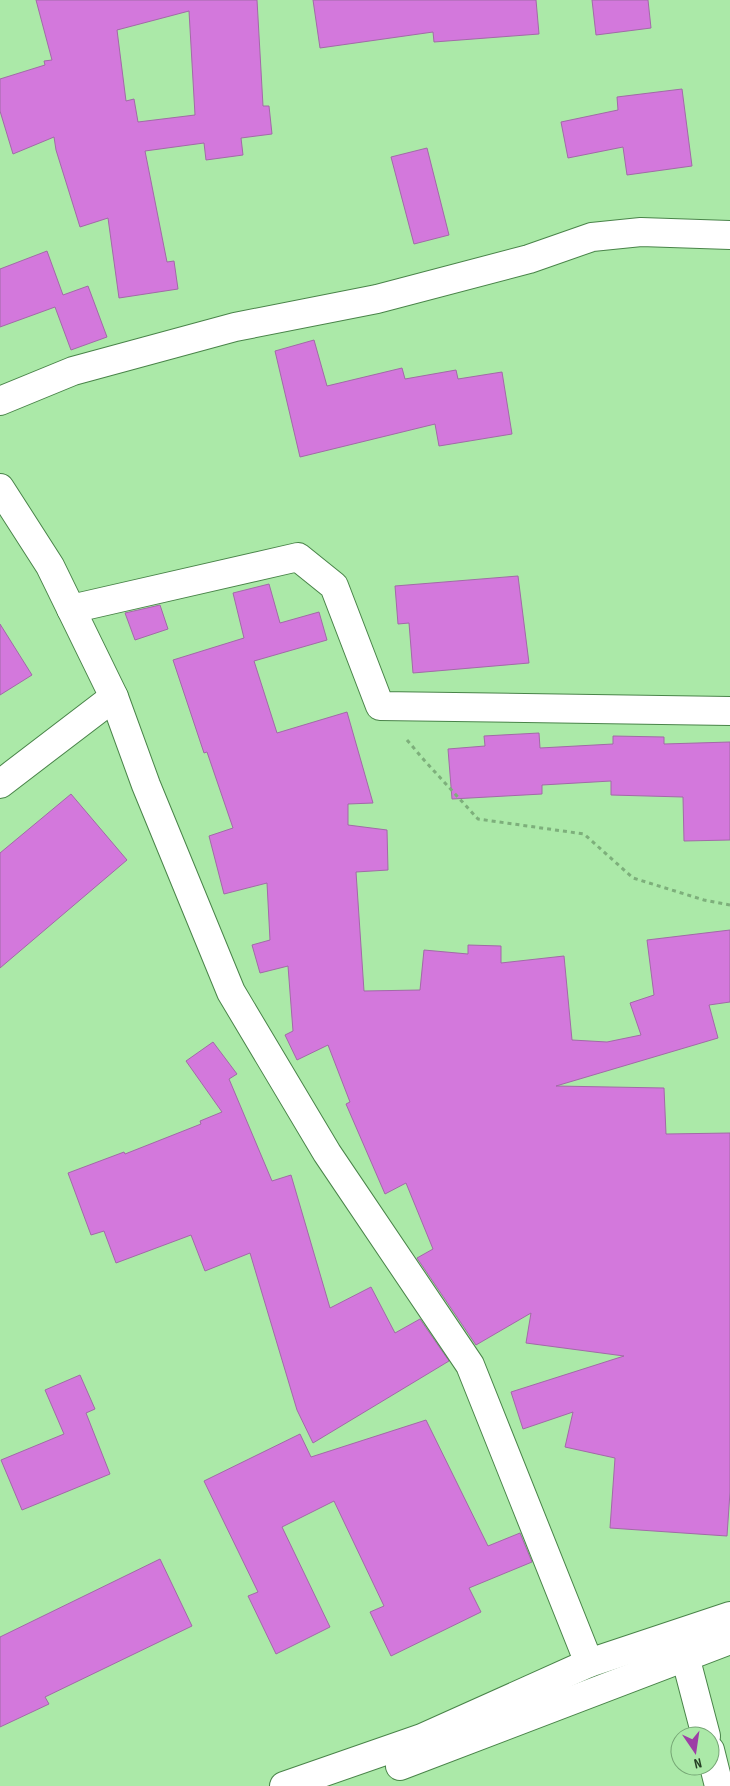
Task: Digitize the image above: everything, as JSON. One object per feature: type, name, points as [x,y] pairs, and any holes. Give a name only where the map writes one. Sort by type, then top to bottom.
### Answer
[{"type":"street","points":[[0,401],[73,371],[235,327],[377,299],[529,259],[592,237],[641,232],[730,234]]},
{"type":"street","points":[[0,488],[50,566],[114,697],[146,786],[231,992],[327,1154],[470,1365],[590,1663]]},
{"type":"street","points":[[71,609],[298,557],[334,586],[380,706],[730,711]]},
{"type":"street","points":[[0,784],[114,697]]},
{"type":"street","points":[[284,1786],[422,1738],[590,1663],[730,1616]]},
{"type":"street","points":[[342,1786],[440,1752],[730,1640]]},
{"type":"street","points":[[685,1656],[703,1726]]},
{"type":"path","points":[[380,706],[424,760],[478,818],[584,834],[634,878],[704,900],[730,905]]},
{"type":"building","points":[[36,0],[257,0],[263,106],[269,106],[272,134],[241,138],[243,155],[206,160],[204,143],[145,151],[167,262],[174,261],[178,289],[119,298],[108,218],[80,227],[56,150],[54,137],[13,154],[0,111],[0,79],[45,65],[44,61],[52,60]],"holes":[[[189,11],[195,115],[138,122],[134,99],[126,101],[117,30]]]},
{"type":"building","points":[[313,0],[536,0],[539,34],[434,42],[433,32],[320,48]]},
{"type":"building","points":[[592,0],[648,0],[651,28],[596,35]]},
{"type":"building","points":[[682,89],[692,166],[627,175],[623,147],[568,158],[561,122],[618,110],[617,97]]},
{"type":"building","points":[[427,148],[449,235],[414,244],[391,157]]},
{"type":"building","points":[[47,251],[63,295],[88,286],[107,337],[71,350],[55,307],[0,327],[0,269]]},
{"type":"building","points":[[314,340],[327,386],[402,368],[405,379],[456,370],[458,379],[502,372],[512,434],[439,446],[435,424],[300,457],[275,351]]},
{"type":"building","points":[[518,576],[529,663],[413,673],[409,623],[398,624],[395,586]]},
{"type":"building","points":[[269,584],[280,623],[319,612],[327,640],[254,661],[277,733],[347,712],[373,803],[348,804],[348,825],[387,830],[388,870],[356,872],[364,991],[420,990],[424,950],[468,954],[468,945],[501,946],[501,963],[564,956],[572,1040],[607,1042],[641,1035],[630,1003],[654,995],[647,940],[730,930],[730,1002],[709,1005],[718,1038],[556,1086],[664,1088],[666,1134],[730,1133],[730,1492],[727,1536],[610,1528],[615,1458],[565,1447],[573,1412],[523,1429],[511,1392],[624,1356],[526,1343],[531,1313],[476,1345],[417,1258],[433,1249],[406,1183],[385,1194],[346,1104],[350,1102],[328,1045],[297,1060],[285,1035],[293,1031],[288,966],[260,973],[252,945],[270,940],[267,883],[224,894],[209,836],[233,828],[207,752],[204,753],[173,660],[244,638],[233,593]]},
{"type":"building","points":[[160,605],[168,629],[135,640],[125,613]]},
{"type":"building","points":[[0,624],[32,675],[0,695]]},
{"type":"building","points":[[539,733],[540,748],[613,744],[613,736],[664,737],[664,744],[730,742],[730,840],[684,841],[683,797],[611,795],[611,781],[542,785],[542,794],[452,799],[448,749],[485,746],[484,736]]},
{"type":"building","points":[[71,794],[127,860],[0,968],[0,853]]},
{"type":"building","points":[[213,1042],[237,1074],[229,1079],[272,1181],[291,1175],[330,1308],[371,1287],[395,1333],[420,1319],[449,1361],[313,1443],[297,1410],[250,1253],[205,1271],[191,1235],[116,1263],[104,1231],[91,1235],[68,1173],[124,1152],[125,1154],[201,1124],[200,1121],[222,1112],[186,1061]]},
{"type":"building","points":[[80,1375],[95,1409],[86,1413],[110,1474],[22,1510],[1,1460],[64,1434],[45,1390]]},
{"type":"building","points":[[426,1420],[488,1546],[520,1533],[532,1562],[469,1588],[481,1612],[391,1656],[370,1612],[384,1606],[334,1501],[282,1527],[330,1627],[276,1654],[248,1596],[258,1592],[204,1481],[300,1434],[311,1457]]},
{"type":"building","points":[[160,1559],[192,1626],[45,1697],[49,1704],[0,1727],[0,1637]]}]
